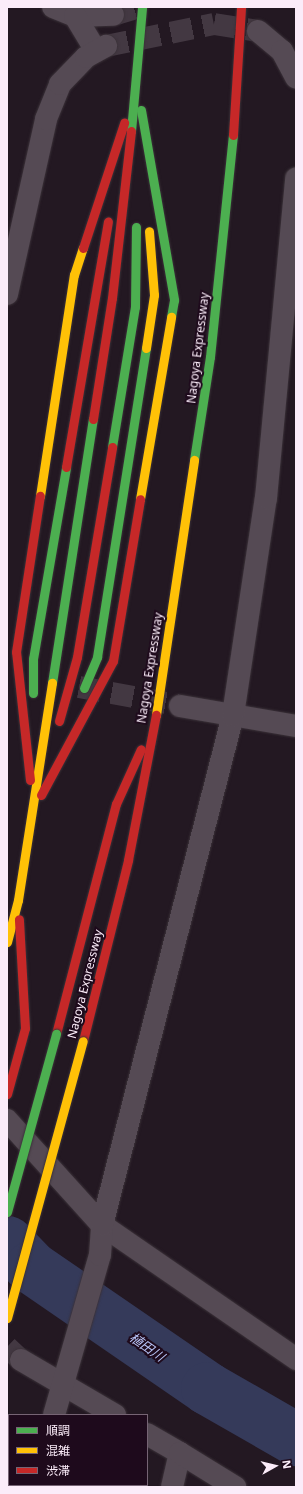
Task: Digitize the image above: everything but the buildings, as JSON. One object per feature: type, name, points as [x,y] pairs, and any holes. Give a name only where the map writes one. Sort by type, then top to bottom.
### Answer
[{"type":"highway","points":[[7,942],[18,900],[34,809],[112,298],[137,83],[142,7]]},
{"type":"highway","name":"Nagoya Expressway","points":[[7,1318],[83,1041],[128,860],[156,715],[210,357],[236,101],[241,7]]},
{"type":"highway","points":[[136,176],[137,83]]},
{"type":"highway","points":[[34,809],[34,651],[94,293],[137,83]]},
{"type":"highway","points":[[34,809],[97,657],[154,296],[137,83]]},
{"type":"highway","points":[[34,809],[16,652],[74,275],[137,83]]},
{"type":"highway","points":[[34,809],[113,661],[174,300],[137,83]]},
{"type":"highway","points":[[34,809],[77,657],[135,308],[136,215]]},
{"type":"highway","points":[[7,1212],[56,1034],[116,804],[156,715]]},
{"type":"highway","points":[[7,1094],[25,1028],[18,900]]},
{"type":"street","points":[[53,7],[75,16],[113,15]]},
{"type":"street","points":[[7,294],[46,119],[60,84],[86,57],[101,49],[75,16]]},
{"type":"street","points":[[258,31],[282,51],[296,77]]},
{"type":"street","points":[[54,1414],[70,1354],[100,1254],[102,1225],[233,715],[266,498],[296,178]]},
{"type":"street","points":[[180,706],[296,726]]},
{"type":"street","points":[[7,1120],[102,1225],[296,1359]]},
{"type":"street","points":[[22,1360],[113,1414]]},
{"type":"street","points":[[148,1435],[235,1487]]},
{"type":"street","points":[[172,1487],[180,1453]]},
{"type":"waterway","name":"植田川","points":[[7,1242],[31,1267],[207,1388],[296,1439]]},
{"type":"tunnel","points":[[113,15],[139,7]]},
{"type":"tunnel","points":[[106,46],[214,24],[258,31]]},
{"type":"tunnel","points":[[79,687],[177,705]]},
{"type":"tunnel","points":[[7,1347],[21,1360]]},
{"type":"traffic: fast","points":[[131,131],[142,7]]},
{"type":"traffic: fast","points":[[141,110],[174,300],[171,317]]},
{"type":"traffic: fast","points":[[194,460],[210,357],[233,135]]},
{"type":"traffic: fast","points":[[112,447],[135,307],[136,227]]},
{"type":"traffic: fast","points":[[84,688],[97,657],[146,348]]},
{"type":"traffic: fast","points":[[52,683],[93,419]]},
{"type":"traffic: fast","points":[[33,693],[33,659],[66,467]]},
{"type":"traffic: fast","points":[[7,1212],[56,1034]]},
{"type":"traffic: slow","points":[[146,348],[154,295],[149,231]]},
{"type":"traffic: slow","points":[[40,496],[74,275],[83,248]]},
{"type":"traffic: slow","points":[[140,499],[171,317]]},
{"type":"traffic: slow","points":[[156,715],[194,460]]},
{"type":"traffic: slow","points":[[7,942],[18,900],[52,683]]},
{"type":"traffic: slow","points":[[7,1318],[83,1041]]},
{"type":"traffic: jam","points":[[233,135],[241,7]]},
{"type":"traffic: jam","points":[[83,248],[124,123]]},
{"type":"traffic: jam","points":[[93,419],[112,298],[131,131]]},
{"type":"traffic: jam","points":[[66,467],[108,222]]},
{"type":"traffic: jam","points":[[59,721],[77,657],[112,447]]},
{"type":"traffic: jam","points":[[30,780],[16,652],[40,496]]},
{"type":"traffic: jam","points":[[41,795],[113,661],[140,499]]},
{"type":"traffic: jam","points":[[83,1041],[128,860],[156,715]]},
{"type":"traffic: jam","points":[[56,1034],[116,804],[141,749]]},
{"type":"traffic: jam","points":[[7,1094],[25,1028],[19,919]]}]
